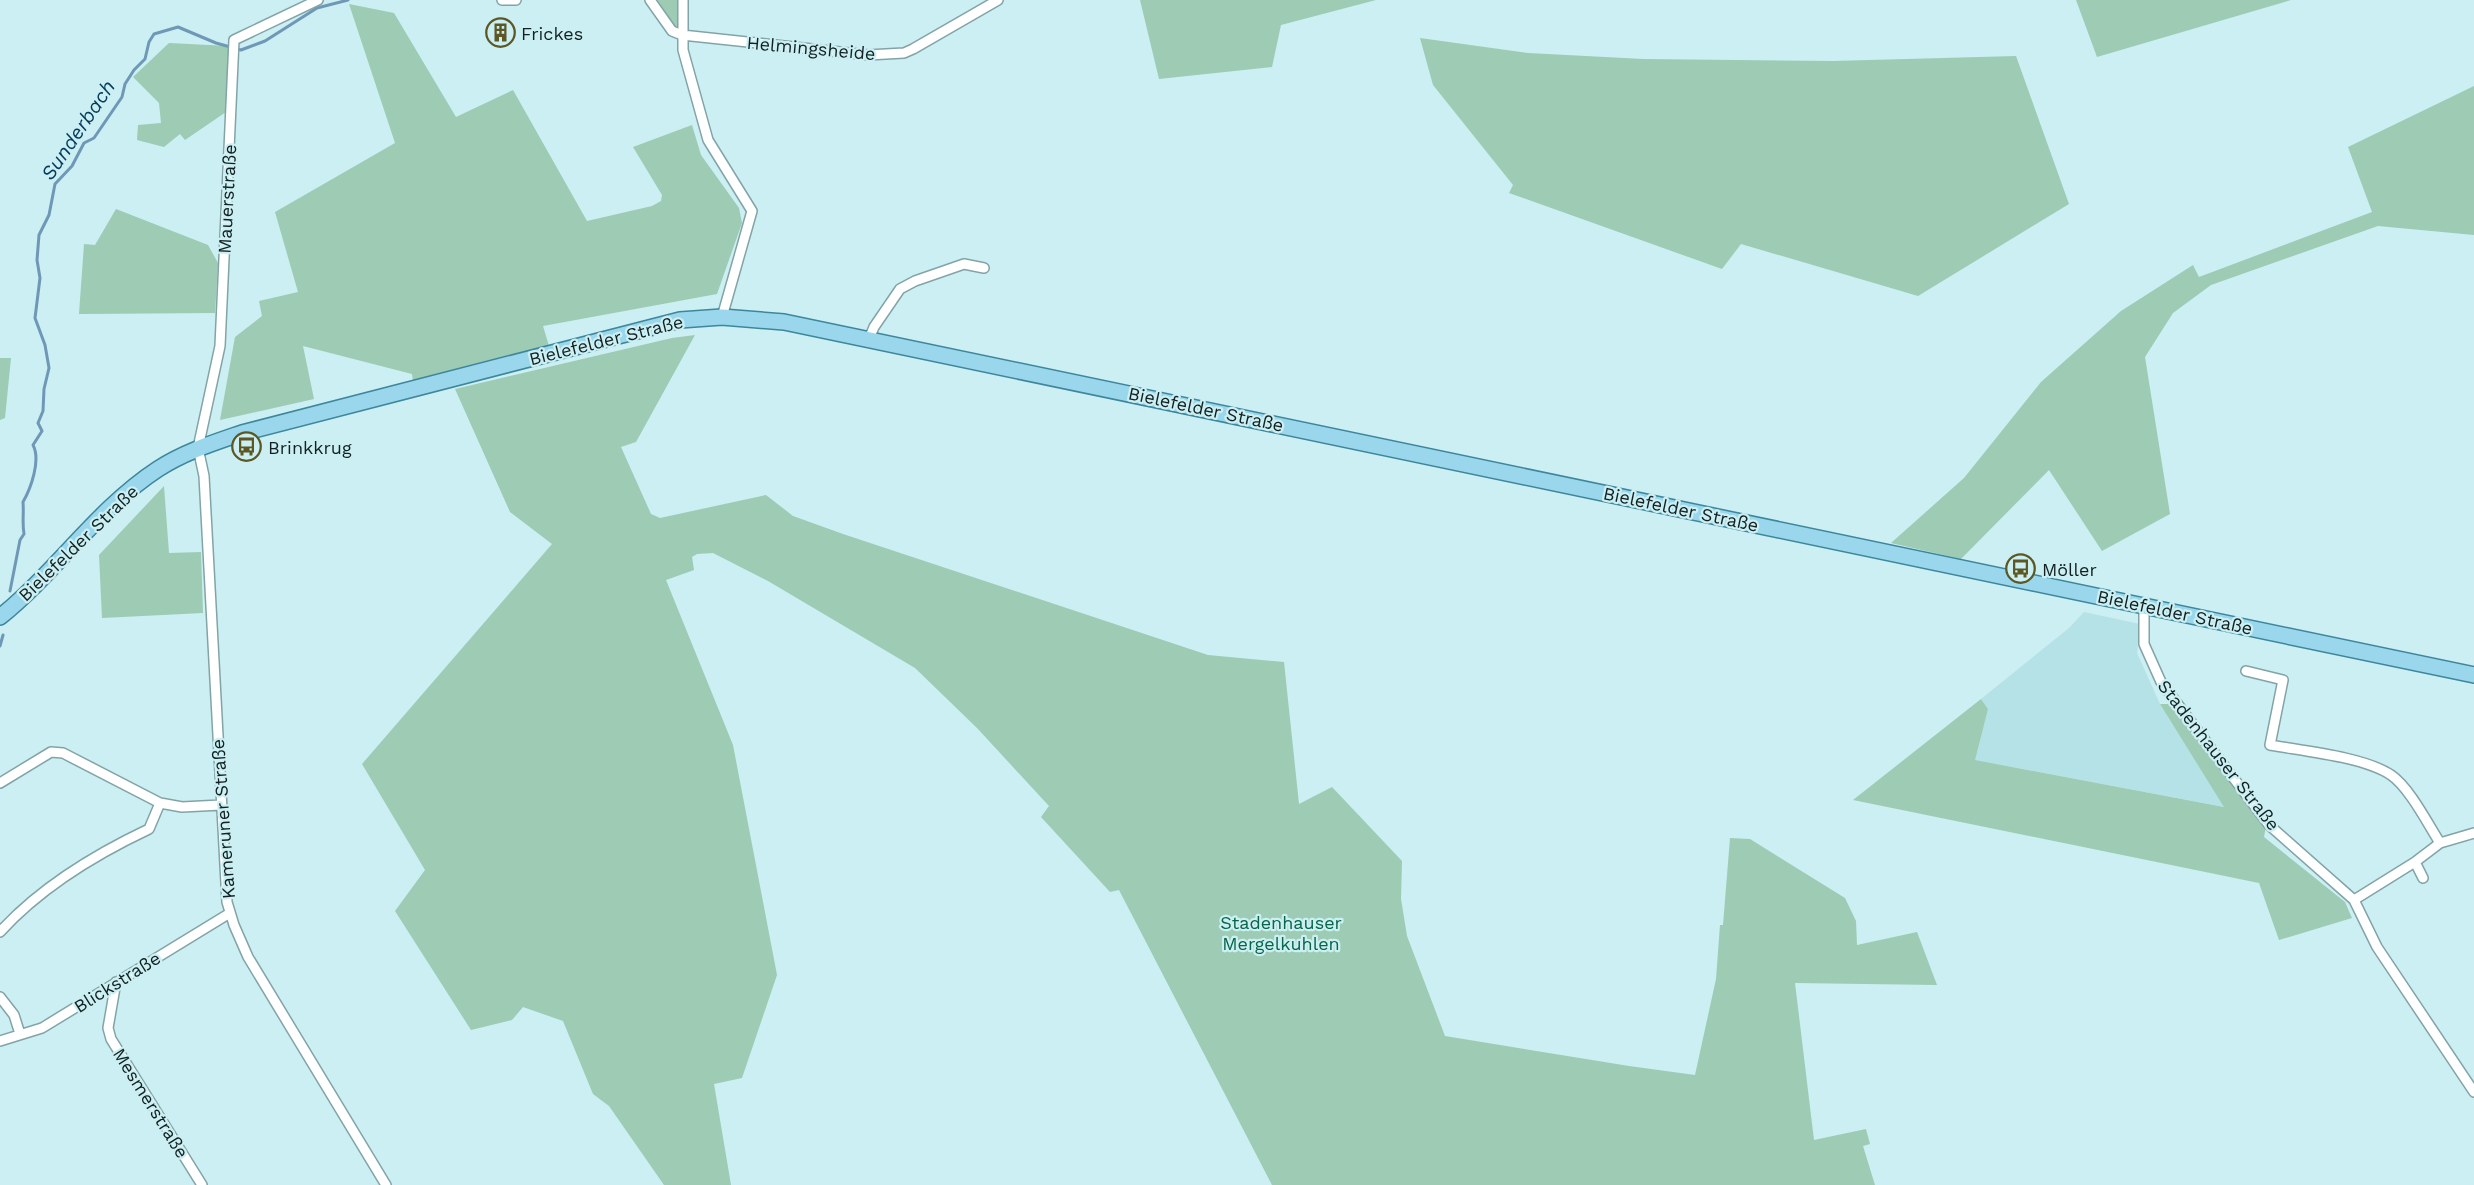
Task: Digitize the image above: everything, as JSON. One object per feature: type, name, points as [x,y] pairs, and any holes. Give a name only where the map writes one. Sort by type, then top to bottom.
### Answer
[{"type":"main road","name":"Bielefelder Straße","points":[[0,617],[119,499],[157,470],[198,448],[242,432],[669,323],[722,317],[784,322],[869,339],[2474,675]]},
{"type":"street","name":"Mauerstraße","points":[[198,448],[220,346],[234,40],[318,0]]},
{"type":"street","points":[[502,0],[516,0]]},
{"type":"street","points":[[650,0],[672,31],[681,35]]},
{"type":"street","points":[[682,0],[683,50],[708,140],[752,211],[722,317]]},
{"type":"street","name":"Helmingsheide","points":[[681,35],[868,56],[904,53],[998,0]]},
{"type":"street","points":[[869,339],[873,327],[900,289],[915,281],[964,264],[984,268]]},
{"type":"street","name":"Kameruner Straße","points":[[198,448],[204,476],[221,805],[227,902],[230,914],[248,957],[386,1185]]},
{"type":"street","name":"Stadenhauser Straße","points":[[2144,605],[2144,644],[2161,682],[2269,825],[2354,900],[2377,947],[2474,1092]]},
{"type":"street","points":[[2246,671],[2283,680],[2270,745],[2363,763],[2392,776],[2417,806],[2440,843]]},
{"type":"street","points":[[0,783],[51,752],[63,753],[160,803],[182,807],[221,805]]},
{"type":"street","points":[[0,932],[52,886],[109,848],[149,829],[160,803]]},
{"type":"street","points":[[2354,900],[2415,862],[2440,843],[2474,833]]},
{"type":"street","points":[[2415,862],[2424,879]]},
{"type":"street","name":"Blickstraße","points":[[0,1041],[42,1028],[230,914]]},
{"type":"street","name":"Mesmerstraße","points":[[116,982],[108,1028],[111,1039],[202,1185]]},
{"type":"street","points":[[0,997],[14,1015],[20,1034]]},
{"type":"shaded area","points":[[2084,612],[2140,624],[2137,653],[2160,704],[2225,807],[1974,760],[1988,709],[1981,699],[2069,628]]},
{"type":"green space","points":[[656,0],[680,0],[679,28],[673,25]]},
{"type":"green space","points":[[1140,0],[1376,0],[1281,25],[1272,67],[1159,79]]},
{"type":"green space","points":[[2076,0],[2291,0],[2097,57]]},
{"type":"green space","points":[[349,4],[394,13],[456,117],[513,90],[587,221],[652,206],[661,201],[662,195],[633,147],[692,125],[701,155],[739,208],[742,223],[717,294],[543,326],[549,346],[413,381],[412,374],[303,346],[314,399],[220,420],[235,337],[262,316],[259,301],[298,292],[275,212],[395,143]]},
{"type":"green space","points":[[1420,38],[1528,53],[1643,59],[1833,61],[2016,56],[2069,204],[1918,296],[1741,244],[1722,269],[1509,193],[1513,185],[1433,85]]},
{"type":"green space","points":[[169,43],[229,46],[226,112],[185,140],[180,134],[164,147],[137,140],[138,125],[161,123],[159,103],[133,77]]},
{"type":"green space","points":[[2474,86],[2474,235],[2378,226],[2211,285],[2173,313],[2145,357],[2170,514],[2102,551],[2049,470],[1961,559],[1891,543],[1964,478],[2041,382],[2121,311],[2193,265],[2199,277],[2372,212],[2348,147]]},
{"type":"green space","points":[[116,209],[208,245],[218,263],[215,313],[79,314],[84,244],[95,245]]},
{"type":"green space","name":"Stadenhauser Mergelkuhlen","points":[[695,335],[636,442],[621,447],[651,514],[660,518],[766,495],[793,516],[1208,655],[1284,662],[1299,804],[1332,787],[1402,861],[1401,899],[1407,936],[1445,1036],[1695,1075],[1716,979],[1730,838],[1750,839],[1845,898],[1856,921],[1857,945],[1917,932],[1937,985],[1795,983],[1814,1140],[1866,1129],[1870,1144],[1863,1146],[1875,1185],[1272,1185],[1119,890],[1110,892],[1041,817],[1049,806],[977,728],[915,668],[768,581],[713,553],[697,554],[692,557],[694,570],[666,580],[733,745],[777,975],[742,1078],[714,1084],[731,1185],[664,1185],[609,1106],[593,1094],[563,1021],[523,1007],[512,1020],[471,1030],[395,911],[425,870],[362,764],[552,544],[510,512],[455,389],[672,338]]},
{"type":"green space","points":[[0,358],[11,358],[5,418],[0,420]]},
{"type":"green space","points":[[164,486],[169,553],[201,552],[203,613],[102,618],[99,555]]},
{"type":"green space","points":[[1981,699],[1988,709],[1975,760],[2224,807],[2160,704],[2170,704],[2266,826],[2264,837],[2345,902],[2352,918],[2279,940],[2259,883],[1853,800]]},
{"type":"waterway","name":"Sunderbach","points":[[10,591],[20,540],[24,534],[23,502],[34,474],[36,458],[33,445],[42,431],[38,423],[43,411],[44,389],[49,368],[45,345],[35,318],[40,278],[37,260],[39,235],[49,215],[55,184],[72,166],[84,143],[94,138],[122,97],[125,84],[145,59],[149,42],[154,34],[178,27],[216,43],[241,50],[265,41],[317,8],[348,0]]},
{"type":"waterway","name":"Sunderbach","points":[[0,646],[3,635]]},
{"type":"place","name":"Frickes","points":[[500,33]]},
{"type":"place","name":"Brinkkrug","points":[[247,447]]},
{"type":"place","name":"Möller","points":[[2021,569]]}]
